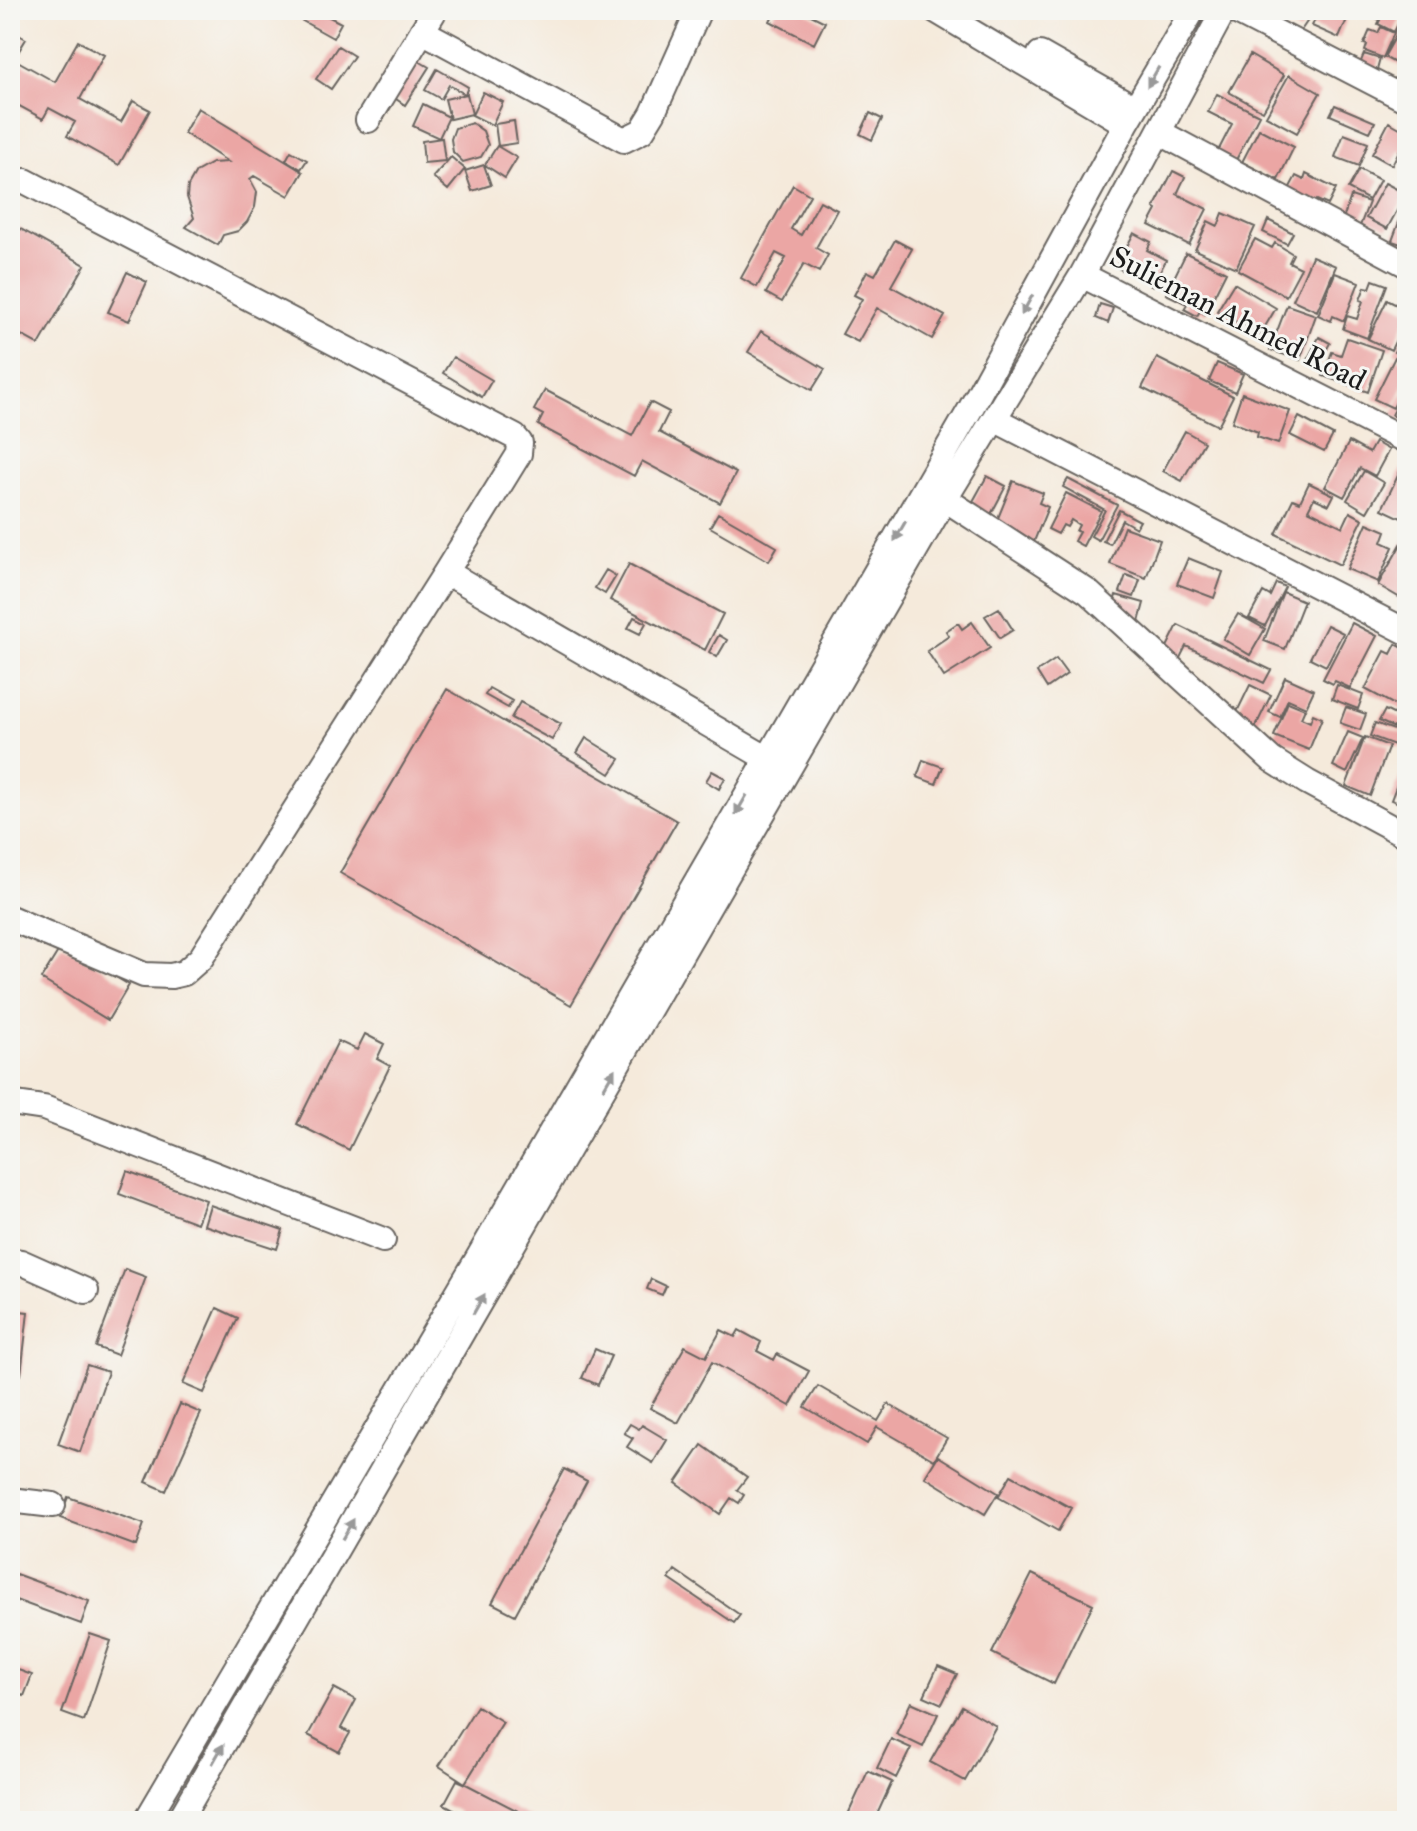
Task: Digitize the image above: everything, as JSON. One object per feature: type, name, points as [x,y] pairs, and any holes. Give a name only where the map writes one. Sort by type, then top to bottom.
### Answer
[{"type":"street","points":[[368,120],[429,20],[624,140],[642,131],[653,113],[699,10]]},
{"type":"street","points":[[935,10],[1131,116]]},
{"type":"street","points":[[963,10],[1131,116]]},
{"type":"street","points":[[146,1821],[486,1245],[971,408],[1131,116],[1193,10]]},
{"type":"street","points":[[179,1821],[945,499],[1082,275],[1224,10]]},
{"type":"street","points":[[1233,10],[1407,100]]},
{"type":"street","points":[[1159,132],[1407,265]]},
{"type":"street","points":[[10,918],[144,975],[184,973],[201,958],[446,572],[519,454],[520,443],[515,437],[25,181]]},
{"type":"street","name":"Sulieman Ahmed Road","points":[[1082,275],[1407,441]]},
{"type":"street","points":[[1009,337],[1036,350]]},
{"type":"street","points":[[994,419],[1407,632]]},
{"type":"street","points":[[945,499],[1088,592],[1272,760],[1407,836]]},
{"type":"street","points":[[446,572],[768,759]]},
{"type":"street","points":[[10,1103],[44,1108],[383,1240]]},
{"type":"street","points":[[10,1260],[86,1291]]},
{"type":"street","points":[[10,1500],[53,1505]]},
{"type":"building","points":[[283,10],[316,10],[341,23],[333,38]]},
{"type":"building","points":[[776,10],[801,10],[825,22],[814,44],[770,21]]},
{"type":"building","points":[[1274,10],[1315,10],[1300,32],[1271,14]]},
{"type":"building","points":[[1319,10],[1351,10],[1339,38],[1312,26]]},
{"type":"building","points":[[1368,10],[1404,12],[1394,32],[1378,24],[1380,20],[1367,13]]},
{"type":"building","points":[[1407,16],[1407,62],[1404,68],[1384,57],[1397,34],[1400,35],[1398,33]]},
{"type":"building","points":[[1381,27],[1394,33],[1383,58],[1365,51],[1367,45],[1364,44],[1370,30],[1378,33]]},
{"type":"building","points":[[10,30],[26,39],[14,59],[55,82],[78,41],[104,55],[80,99],[121,122],[133,101],[150,110],[119,165],[67,136],[75,122],[49,108],[43,119],[10,101]]},
{"type":"building","points":[[338,46],[354,56],[331,89],[316,79]]},
{"type":"building","points":[[1364,54],[1380,59],[1377,70],[1360,64]]},
{"type":"building","points":[[1250,55],[1284,75],[1263,111],[1229,92]]},
{"type":"building","points":[[417,60],[429,67],[405,105],[393,97]]},
{"type":"building","points":[[437,69],[468,87],[465,94],[449,85],[441,99],[425,90]]},
{"type":"building","points":[[1289,75],[1320,93],[1297,133],[1266,116]]},
{"type":"building","points":[[483,92],[503,102],[492,125],[472,115]]},
{"type":"building","points":[[467,94],[472,114],[450,119],[445,99]]},
{"type":"building","points":[[1217,94],[1259,115],[1235,162],[1216,155],[1232,124],[1208,112]]},
{"type":"building","points":[[423,104],[449,117],[439,138],[413,126]]},
{"type":"building","points":[[1335,105],[1375,122],[1370,132],[1330,115]]},
{"type":"building","points":[[198,108],[303,172],[289,196],[254,176],[250,179],[257,192],[255,207],[247,222],[238,231],[223,235],[218,245],[186,227],[194,218],[187,197],[188,186],[196,172],[212,163],[228,162],[184,133]]},
{"type":"building","points":[[870,113],[882,119],[872,140],[860,134]]},
{"type":"building","points":[[514,121],[517,143],[498,146],[495,124]]},
{"type":"building","points":[[1389,122],[1407,132],[1407,156],[1399,151],[1392,165],[1372,154]]},
{"type":"building","points":[[472,123],[483,131],[488,145],[481,157],[463,162],[453,152],[451,139],[455,128]]},
{"type":"building","points":[[1259,129],[1294,147],[1278,180],[1242,162]]},
{"type":"building","points":[[1344,134],[1368,143],[1359,166],[1335,157]]},
{"type":"building","points":[[442,138],[445,161],[424,163],[422,141]]},
{"type":"building","points":[[497,146],[517,158],[505,178],[485,165]]},
{"type":"building","points":[[291,151],[307,160],[301,169],[286,160]]},
{"type":"building","points":[[451,157],[465,169],[448,190],[433,177]]},
{"type":"building","points":[[484,165],[491,185],[472,191],[465,171]]},
{"type":"building","points":[[1359,169],[1380,180],[1369,200],[1348,189]]},
{"type":"building","points":[[1173,171],[1185,177],[1177,194],[1207,209],[1189,245],[1149,225]]},
{"type":"building","points":[[1306,174],[1336,189],[1328,205],[1317,200],[1309,216],[1282,202],[1296,176],[1304,180]]},
{"type":"building","points":[[1385,183],[1406,194],[1387,229],[1366,218]]},
{"type":"building","points":[[793,185],[810,195],[791,229],[801,235],[820,201],[837,210],[816,248],[828,255],[819,272],[804,264],[782,302],[766,293],[786,258],[776,253],[757,287],[741,278]]},
{"type":"building","points":[[1351,196],[1369,202],[1357,234],[1340,228]]},
{"type":"building","points":[[1407,201],[1407,246],[1392,241]]},
{"type":"building","points":[[1223,213],[1255,227],[1236,268],[1195,250],[1208,221],[1218,226]]},
{"type":"building","points":[[1268,220],[1293,233],[1287,244],[1263,232]]},
{"type":"building","points":[[10,223],[85,265],[39,345],[10,329]]},
{"type":"building","points":[[1134,233],[1151,242],[1147,250],[1166,260],[1153,286],[1116,267]]},
{"type":"building","points":[[1255,239],[1272,248],[1275,243],[1293,254],[1289,262],[1301,268],[1286,296],[1238,270]]},
{"type":"building","points":[[895,240],[912,249],[891,286],[945,316],[932,339],[877,308],[858,342],[842,334],[862,299],[854,295],[867,271],[875,275]]},
{"type":"building","points":[[1186,253],[1226,272],[1205,314],[1200,311],[1197,316],[1184,309],[1187,304],[1166,294]]},
{"type":"building","points":[[1312,256],[1336,266],[1317,311],[1293,300]]},
{"type":"building","points":[[127,272],[147,282],[129,321],[108,312]]},
{"type":"building","points":[[1335,273],[1359,282],[1344,321],[1333,316],[1331,321],[1318,315]]},
{"type":"building","points":[[1373,280],[1387,285],[1367,338],[1343,329],[1347,316],[1357,319],[1365,287],[1370,288]]},
{"type":"building","points":[[1234,283],[1276,308],[1260,335],[1217,311]]},
{"type":"building","points":[[1387,300],[1407,310],[1407,317],[1391,350],[1368,339]]},
{"type":"building","points":[[1100,304],[1113,308],[1108,323],[1096,318]]},
{"type":"building","points":[[1287,305],[1316,315],[1300,360],[1270,350]]},
{"type":"building","points":[[1407,328],[1407,358],[1394,352]]},
{"type":"building","points":[[761,331],[825,369],[812,390],[748,352]]},
{"type":"building","points":[[1319,337],[1330,343],[1318,366],[1307,360]]},
{"type":"building","points":[[1347,338],[1382,350],[1368,392],[1323,376],[1332,352],[1341,355]]},
{"type":"building","points":[[453,357],[492,380],[482,397],[443,373]]},
{"type":"building","points":[[1395,357],[1407,363],[1407,379],[1393,408],[1374,399]]},
{"type":"building","points":[[1157,358],[1233,396],[1218,426],[1142,388]]},
{"type":"building","points":[[1217,363],[1243,374],[1235,392],[1209,381]]},
{"type":"building","points":[[1407,386],[1407,423],[1392,415]]},
{"type":"building","points":[[545,390],[632,436],[650,402],[669,412],[659,432],[736,473],[720,503],[642,461],[634,476],[538,425],[543,415],[534,410]]},
{"type":"building","points":[[1242,393],[1290,411],[1278,444],[1257,437],[1258,432],[1232,422]]},
{"type":"building","points":[[1299,417],[1333,435],[1324,452],[1290,435]]},
{"type":"building","points":[[1185,431],[1204,442],[1182,481],[1163,471]]},
{"type":"building","points":[[1349,442],[1369,453],[1375,442],[1389,450],[1375,476],[1360,468],[1344,497],[1325,487]]},
{"type":"building","points":[[1401,469],[1407,472],[1407,504],[1401,518],[1382,509]]},
{"type":"building","points":[[1364,471],[1384,483],[1367,512],[1347,500]]},
{"type":"building","points":[[987,476],[1006,486],[990,516],[971,505]]},
{"type":"building","points":[[1068,479],[1117,505],[1098,540],[1091,536],[1105,510],[1063,487]]},
{"type":"building","points":[[1013,481],[1043,493],[1039,503],[1048,507],[1033,544],[994,528]]},
{"type":"building","points":[[1309,483],[1334,495],[1329,505],[1314,498],[1308,510],[1343,527],[1350,512],[1363,519],[1340,565],[1276,534],[1293,499],[1300,502]]},
{"type":"building","points":[[1066,493],[1101,511],[1083,546],[1074,541],[1079,525],[1071,520],[1067,527],[1063,525],[1058,534],[1048,529]]},
{"type":"building","points":[[1119,510],[1140,521],[1136,528],[1122,520],[1110,544],[1103,541]]},
{"type":"building","points":[[718,513],[777,547],[769,561],[710,527]]},
{"type":"building","points":[[1367,523],[1386,531],[1382,542],[1393,547],[1378,582],[1347,569]]},
{"type":"building","points":[[1124,527],[1160,540],[1146,578],[1110,564]]},
{"type":"building","points":[[1404,539],[1407,541],[1407,602],[1378,585]]},
{"type":"building","points":[[1188,558],[1223,572],[1214,598],[1177,584]]},
{"type":"building","points":[[629,564],[723,614],[705,650],[610,600]]},
{"type":"building","points":[[606,570],[616,576],[605,594],[595,588]]},
{"type":"building","points":[[1126,575],[1140,580],[1134,597],[1120,592]]},
{"type":"building","points":[[1276,583],[1285,587],[1265,626],[1249,618],[1263,592],[1270,596]]},
{"type":"building","points":[[1283,592],[1304,601],[1285,649],[1264,641]]},
{"type":"building","points":[[1116,595],[1144,603],[1139,622],[1111,615]]},
{"type":"building","points":[[999,608],[1013,630],[1000,638],[985,616]]},
{"type":"building","points":[[1238,614],[1265,629],[1250,655],[1223,639]]},
{"type":"building","points":[[634,617],[646,623],[640,634],[628,628]]},
{"type":"building","points":[[972,622],[990,648],[944,677],[927,651],[949,636],[946,631],[958,623],[962,629]]},
{"type":"building","points":[[1352,623],[1377,636],[1350,688],[1323,679]]},
{"type":"building","points":[[1178,625],[1271,670],[1264,683],[1186,646],[1178,662],[1163,655]]},
{"type":"building","points":[[1327,625],[1343,633],[1326,666],[1310,658]]},
{"type":"building","points":[[719,635],[727,640],[717,657],[709,652]]},
{"type":"building","points":[[1396,644],[1407,650],[1407,705],[1404,710],[1365,689],[1385,651],[1391,654]]},
{"type":"building","points":[[1056,659],[1067,674],[1047,688],[1037,672]]},
{"type":"building","points":[[1285,677],[1314,690],[1306,707],[1288,699],[1280,717],[1269,712]]},
{"type":"building","points":[[1250,685],[1271,695],[1255,728],[1234,718]]},
{"type":"building","points":[[1337,685],[1363,695],[1358,709],[1332,699]]},
{"type":"building","points":[[489,688],[512,701],[508,708],[485,695]]},
{"type":"building","points":[[447,689],[677,821],[571,1005],[340,873]]},
{"type":"building","points":[[520,702],[561,724],[552,740],[511,718]]},
{"type":"building","points":[[1288,702],[1305,709],[1301,718],[1310,722],[1313,714],[1322,718],[1309,750],[1274,736]]},
{"type":"building","points":[[1346,707],[1366,714],[1360,730],[1340,723]]},
{"type":"building","points":[[1385,710],[1407,721],[1406,733],[1379,721]]},
{"type":"building","points":[[1375,723],[1405,734],[1400,747],[1370,736]]},
{"type":"building","points":[[1348,732],[1363,738],[1347,773],[1333,766]]},
{"type":"building","points":[[1365,737],[1389,746],[1370,796],[1346,786]]},
{"type":"building","points":[[586,738],[620,759],[610,774],[577,753]]},
{"type":"building","points":[[923,760],[943,767],[936,784],[917,777]]},
{"type":"building","points":[[1403,769],[1407,770],[1407,806],[1391,800]]},
{"type":"building","points":[[712,771],[725,778],[719,789],[706,781]]},
{"type":"building","points":[[62,945],[129,985],[108,1020],[41,979]]},
{"type":"building","points":[[365,1034],[384,1044],[377,1059],[390,1066],[349,1150],[297,1124],[338,1041],[357,1050]]},
{"type":"building","points":[[127,1171],[206,1200],[197,1223],[119,1194]]},
{"type":"building","points":[[210,1205],[283,1230],[277,1249],[204,1225]]},
{"type":"building","points":[[125,1269],[146,1277],[117,1355],[96,1347]]},
{"type":"building","points":[[651,1279],[666,1286],[662,1295],[647,1289]]},
{"type":"building","points":[[217,1308],[238,1318],[204,1393],[183,1384]]},
{"type":"building","points":[[10,1310],[28,1312],[21,1375],[10,1374]]},
{"type":"building","points":[[721,1330],[735,1337],[739,1330],[761,1342],[757,1351],[774,1360],[777,1354],[809,1371],[790,1406],[712,1362],[678,1423],[650,1408],[685,1346],[706,1357]]},
{"type":"building","points":[[595,1349],[611,1356],[598,1385],[582,1378]]},
{"type":"building","points":[[87,1365],[108,1372],[80,1452],[58,1444]]},
{"type":"building","points":[[818,1386],[878,1421],[888,1404],[947,1438],[934,1460],[877,1427],[867,1444],[805,1407]]},
{"type":"building","points":[[180,1404],[201,1413],[166,1491],[146,1482]]},
{"type":"building","points":[[630,1424],[639,1429],[642,1425],[667,1440],[653,1463],[627,1447],[633,1438],[624,1433]]},
{"type":"building","points":[[702,1445],[747,1477],[737,1490],[744,1495],[739,1503],[731,1498],[720,1514],[676,1483]]},
{"type":"building","points":[[938,1456],[998,1493],[985,1514],[925,1477]]},
{"type":"building","points":[[564,1469],[587,1481],[515,1615],[492,1603]]},
{"type":"building","points":[[1011,1475],[1071,1508],[1058,1531],[998,1497]]},
{"type":"building","points":[[68,1497],[144,1524],[136,1546],[60,1518]]},
{"type":"building","points":[[675,1570],[740,1615],[734,1623],[669,1579]]},
{"type":"building","points":[[13,1573],[89,1601],[81,1624],[10,1598]]},
{"type":"building","points":[[1032,1574],[1093,1604],[1054,1684],[992,1653]]},
{"type":"building","points":[[90,1634],[111,1641],[84,1721],[62,1713]]},
{"type":"building","points":[[938,1666],[957,1674],[942,1704],[924,1696]]},
{"type":"building","points":[[10,1667],[32,1675],[24,1696],[10,1691]]},
{"type":"building","points":[[334,1688],[356,1700],[341,1728],[350,1733],[339,1752],[308,1735]]},
{"type":"building","points":[[911,1702],[938,1714],[923,1747],[896,1734]]},
{"type":"building","points":[[477,1706],[503,1722],[465,1783],[439,1766]]},
{"type":"building","points":[[962,1706],[996,1726],[965,1781],[930,1762]]},
{"type":"building","points":[[891,1739],[911,1748],[896,1778],[877,1768]]},
{"type":"building","points":[[868,1771],[892,1782],[874,1821],[845,1821]]},
{"type":"building","points":[[457,1780],[537,1821],[454,1821],[459,1812],[444,1804]]}]
